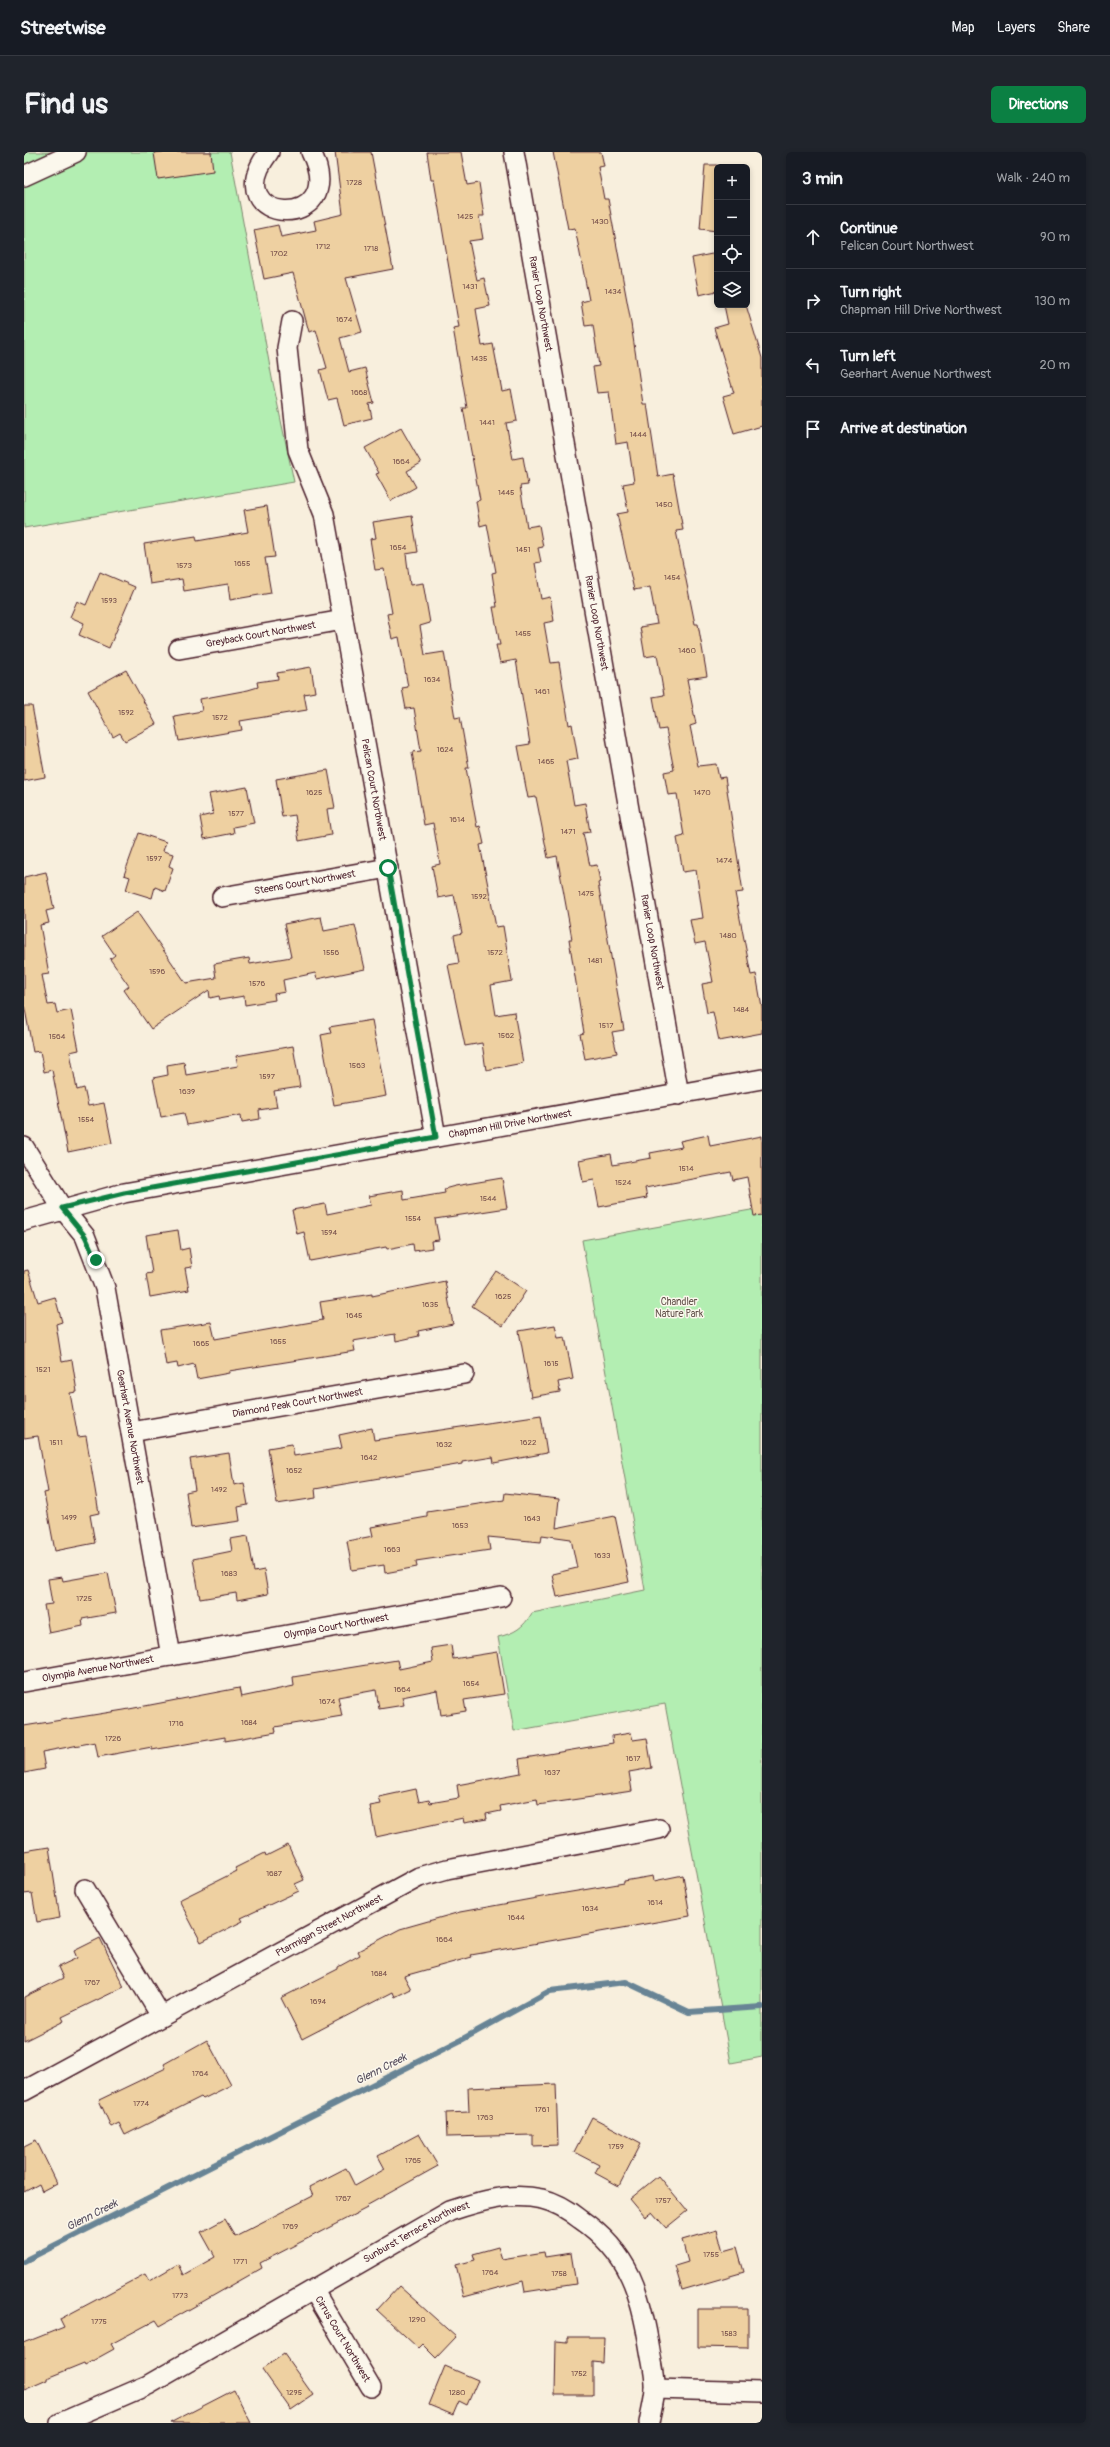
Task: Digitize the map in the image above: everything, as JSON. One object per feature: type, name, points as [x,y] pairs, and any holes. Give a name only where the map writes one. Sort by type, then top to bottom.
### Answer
[{"type":"street","points":[[24,176],[76,152]]},
{"type":"street","points":[[269,152],[258,165],[254,178],[256,190],[260,200],[273,209],[287,212],[302,208],[314,198],[318,181],[316,165],[310,152]]},
{"type":"street","name":"Ranier Loop Northwest","points":[[514,152],[679,1094]]},
{"type":"street","name":"Pelican Court Northwest","points":[[292,321],[287,348],[298,450],[324,514],[436,1137]]},
{"type":"street","name":"Greyback Court Northwest","points":[[179,649],[343,620]]},
{"type":"street","name":"Steens Court Northwest","points":[[222,897],[388,868]]},
{"type":"street","name":"Chapman Hill Drive Northwest","points":[[24,1221],[62,1208],[124,1193],[762,1079]]},
{"type":"street","name":"Gearhart Avenue Northwest","points":[[24,1147],[62,1208],[85,1236],[105,1288],[171,1656]]},
{"type":"street","name":"Diamond Peak Court Northwest","points":[[131,1432],[464,1374]]},
{"type":"street","name":"Olympia Court Northwest","points":[[171,1656],[501,1597]]},
{"type":"street","name":"Olympia Avenue Northwest","points":[[24,1682],[171,1656]]},
{"type":"street","name":"Ptarmigan Street Northwest","points":[[24,2091],[419,1877],[446,1869],[659,1829]]},
{"type":"street","points":[[85,1889],[161,2016]]},
{"type":"street","name":"Sunburst Terrace Northwest","points":[[60,2423],[148,2385],[314,2291],[450,2211],[486,2199],[512,2196],[543,2199],[572,2213],[600,2233],[619,2254],[638,2292],[646,2326],[655,2389],[649,2423]]},
{"type":"street","name":"Cirrus Court Northwest","points":[[314,2291],[371,2387]]},
{"type":"street","points":[[655,2389],[762,2392]]},
{"type":"green space","points":[[24,152],[230,152],[272,378],[294,482],[24,528]]},
{"type":"green space","name":"Chandler Nature Park","points":[[762,1208],[762,2057],[731,2063],[665,1704],[514,1731],[498,1637],[509,1634],[518,1629],[525,1623],[532,1613],[645,1590],[582,1240]]},
{"type":"building","points":[[211,152],[213,171],[158,179],[154,153]]},
{"type":"building","points":[[335,152],[371,152],[393,269],[346,278],[362,332],[340,338],[349,372],[365,368],[374,403],[369,404],[372,418],[344,425],[337,398],[328,400],[320,370],[327,368],[316,330],[309,332],[293,273],[264,279],[254,230],[278,225],[281,237],[316,230],[314,221],[343,214]]},
{"type":"building","points":[[427,152],[461,152],[467,185],[479,183],[484,216],[479,216],[483,239],[469,241],[477,280],[484,278],[490,306],[476,309],[482,346],[493,344],[502,391],[511,389],[517,421],[506,423],[513,459],[523,457],[528,485],[520,486],[527,527],[539,525],[543,547],[538,548],[541,562],[535,563],[541,599],[550,597],[554,621],[544,623],[551,663],[559,662],[569,725],[572,724],[578,759],[566,761],[574,805],[585,803],[590,832],[583,833],[590,866],[597,865],[600,882],[598,883],[624,1030],[612,1032],[617,1053],[585,1059],[580,1034],[584,1033],[569,939],[572,939],[557,856],[548,858],[536,797],[528,798],[518,746],[530,744],[516,660],[500,663],[496,645],[500,645],[493,607],[497,607],[492,573],[496,572],[487,524],[480,526],[476,501],[480,500],[463,408],[467,408],[453,328],[459,327],[434,180],[431,180]]},
{"type":"building","points":[[553,152],[601,152],[604,166],[598,167],[604,199],[608,199],[630,317],[643,404],[647,404],[658,477],[673,474],[683,530],[676,531],[695,624],[698,624],[707,676],[687,679],[696,724],[690,726],[698,766],[716,764],[719,778],[725,777],[743,892],[735,893],[751,975],[756,974],[762,1008],[762,1033],[719,1041],[713,1012],[707,1013],[702,984],[713,982],[705,942],[695,944],[690,920],[703,918],[696,870],[683,872],[677,838],[684,836],[677,794],[668,795],[664,772],[674,770],[666,729],[659,730],[653,697],[664,695],[657,655],[645,657],[640,627],[657,624],[650,587],[634,590],[617,514],[628,512],[623,484],[634,482],[628,442],[616,444],[609,392],[597,393],[593,367],[599,366],[593,325],[585,326],[581,302],[589,300],[575,228],[568,229]]},
{"type":"building","points":[[705,165],[714,165],[714,231],[700,229]]},
{"type":"building","points":[[714,254],[714,292],[699,295],[692,258]]},
{"type":"building","points":[[725,308],[747,308],[762,358],[762,426],[734,434],[723,396],[734,393],[714,328],[728,324]]},
{"type":"building","points":[[401,428],[421,463],[407,471],[416,487],[391,501],[376,474],[379,473],[365,448]]},
{"type":"building","points":[[267,506],[275,557],[265,558],[271,593],[230,600],[228,584],[184,591],[182,579],[150,584],[144,544],[196,536],[197,541],[248,532],[244,510]]},
{"type":"building","points":[[412,516],[418,552],[406,554],[410,585],[423,583],[430,623],[420,626],[425,655],[444,652],[455,718],[460,717],[469,768],[466,768],[477,827],[480,826],[484,844],[480,845],[496,927],[503,926],[512,981],[491,985],[496,1015],[514,1012],[523,1063],[486,1070],[482,1043],[465,1046],[448,965],[459,963],[454,935],[462,933],[454,895],[438,898],[432,866],[440,864],[433,823],[424,825],[412,752],[421,751],[414,708],[406,709],[402,688],[408,687],[399,637],[392,639],[387,614],[392,613],[384,569],[375,570],[370,539],[376,538],[373,522]]},
{"type":"building","points":[[100,572],[135,587],[109,648],[79,635],[84,623],[70,617],[77,601],[86,605]]},
{"type":"building","points":[[311,667],[315,692],[304,694],[307,710],[240,721],[242,730],[179,741],[174,716],[202,711],[200,699],[248,690],[258,687],[257,682],[278,679],[277,673]]},
{"type":"building","points":[[126,670],[156,724],[125,741],[120,733],[113,737],[88,691]]},
{"type":"building","points":[[24,706],[32,706],[45,777],[24,781]]},
{"type":"building","points":[[328,770],[335,808],[327,809],[331,835],[299,841],[295,815],[282,817],[276,779]]},
{"type":"building","points":[[247,787],[254,823],[233,827],[234,833],[204,839],[200,817],[213,814],[209,794]]},
{"type":"building","points":[[139,833],[166,842],[163,851],[173,854],[169,866],[173,868],[165,891],[155,887],[152,898],[126,890],[130,877],[124,875]]},
{"type":"building","points":[[46,872],[54,909],[46,911],[49,923],[40,925],[49,974],[42,975],[48,1005],[55,1004],[57,1013],[71,1010],[79,1050],[70,1052],[77,1090],[84,1088],[88,1106],[104,1103],[112,1143],[68,1152],[52,1070],[44,1072],[40,1051],[33,1052],[24,1004],[24,877]]},
{"type":"building","points":[[137,912],[186,983],[216,978],[214,964],[249,958],[250,964],[291,957],[284,924],[321,917],[324,931],[355,925],[365,969],[317,979],[315,973],[283,980],[285,992],[274,994],[275,1000],[245,1005],[244,996],[220,1000],[219,996],[210,998],[209,990],[151,1029],[124,990],[129,986],[110,959],[115,955],[102,936]]},
{"type":"building","points":[[372,1020],[386,1096],[334,1105],[321,1035],[331,1033],[329,1027]]},
{"type":"building","points":[[293,1046],[300,1087],[274,1091],[277,1107],[259,1110],[260,1119],[242,1122],[241,1115],[187,1125],[184,1113],[161,1117],[153,1078],[168,1075],[167,1065],[184,1062],[186,1075],[238,1066],[236,1056]]},
{"type":"building","points":[[708,1135],[710,1146],[762,1136],[762,1215],[754,1216],[747,1177],[733,1180],[731,1172],[645,1188],[647,1198],[599,1207],[594,1180],[583,1182],[579,1160],[611,1154],[613,1165],[651,1158],[650,1153],[682,1147],[680,1141]]},
{"type":"building","points":[[502,1178],[507,1208],[435,1219],[439,1240],[431,1241],[432,1248],[414,1251],[413,1244],[387,1249],[386,1247],[310,1261],[304,1232],[297,1234],[292,1210],[325,1204],[327,1214],[371,1205],[369,1196],[403,1190],[404,1200],[445,1193],[444,1189],[455,1186]]},
{"type":"building","points":[[178,1230],[181,1250],[189,1248],[192,1267],[185,1268],[189,1290],[150,1297],[146,1274],[152,1273],[146,1235]]},
{"type":"building","points":[[28,1270],[38,1302],[55,1297],[62,1322],[56,1324],[62,1362],[72,1360],[77,1392],[70,1393],[78,1437],[86,1436],[99,1513],[90,1515],[95,1543],[55,1551],[44,1493],[48,1492],[38,1436],[24,1438],[24,1271]]},
{"type":"building","points":[[496,1271],[526,1291],[503,1326],[472,1306]]},
{"type":"building","points":[[445,1281],[453,1324],[418,1331],[419,1336],[396,1341],[395,1334],[353,1341],[355,1351],[229,1371],[229,1373],[197,1379],[194,1364],[178,1368],[177,1363],[166,1365],[160,1330],[211,1322],[215,1339],[323,1320],[320,1302],[372,1294],[372,1296]]},
{"type":"building","points":[[555,1325],[558,1338],[565,1337],[573,1379],[558,1382],[560,1392],[531,1397],[519,1331]]},
{"type":"building","points":[[541,1415],[547,1453],[494,1463],[493,1457],[462,1462],[462,1464],[315,1489],[316,1498],[277,1504],[268,1448],[292,1444],[294,1456],[342,1448],[339,1435],[372,1428],[374,1440]]},
{"type":"building","points":[[229,1453],[234,1485],[244,1483],[248,1505],[238,1507],[240,1521],[191,1528],[186,1492],[195,1490],[190,1459]]},
{"type":"building","points":[[505,1493],[559,1499],[556,1528],[615,1516],[629,1582],[557,1597],[552,1574],[577,1568],[571,1539],[542,1535],[541,1542],[488,1537],[490,1550],[416,1561],[417,1567],[385,1573],[384,1565],[352,1570],[347,1541],[373,1536],[371,1527],[427,1517],[427,1512],[504,1500]]},
{"type":"building","points":[[248,1536],[254,1572],[264,1570],[268,1594],[237,1600],[236,1593],[200,1599],[193,1559],[232,1551],[230,1539]]},
{"type":"building","points":[[108,1573],[116,1613],[82,1619],[83,1626],[49,1633],[44,1605],[52,1604],[48,1579],[62,1577],[63,1581]]},
{"type":"building","points":[[451,1645],[453,1659],[497,1652],[504,1694],[464,1700],[466,1711],[441,1715],[437,1690],[402,1697],[404,1705],[379,1709],[376,1690],[338,1697],[342,1716],[275,1727],[276,1732],[225,1741],[225,1737],[152,1750],[152,1747],[98,1757],[95,1742],[42,1752],[45,1769],[24,1773],[24,1726],[124,1710],[239,1688],[241,1697],[294,1686],[293,1677],[397,1660],[399,1669],[433,1662],[431,1648]]},
{"type":"building","points":[[631,1733],[633,1740],[647,1738],[652,1768],[629,1772],[632,1791],[538,1805],[537,1799],[500,1806],[501,1811],[486,1814],[487,1819],[464,1823],[463,1818],[376,1837],[370,1806],[381,1804],[379,1797],[416,1789],[419,1802],[429,1800],[430,1803],[459,1798],[457,1785],[521,1773],[519,1759],[613,1743],[612,1736]]},
{"type":"building","points":[[288,1845],[304,1880],[295,1884],[299,1891],[241,1918],[243,1921],[201,1942],[179,1900],[237,1871],[235,1868],[265,1853],[266,1856]]},
{"type":"building","points":[[49,1847],[60,1918],[37,1922],[32,1893],[24,1894],[24,1851]]},
{"type":"building","points":[[683,1875],[690,1916],[471,1955],[472,1957],[404,1976],[411,1989],[395,1997],[393,1992],[302,2039],[281,1998],[338,1969],[338,1967],[360,1955],[358,1951],[400,1929],[460,1912],[624,1883],[624,1881],[653,1876],[654,1881]]},
{"type":"building","points":[[100,1938],[124,1987],[62,2017],[64,2021],[24,2041],[24,1997],[63,1978],[58,1967],[77,1958],[74,1951]]},
{"type":"building","points":[[207,2040],[231,2085],[203,2099],[201,2097],[125,2135],[119,2123],[111,2127],[99,2100],[166,2068],[164,2064]]},
{"type":"building","points":[[556,2084],[558,2145],[533,2146],[533,2135],[447,2137],[446,2113],[469,2112],[468,2088]]},
{"type":"building","points":[[592,2117],[641,2143],[619,2186],[595,2173],[599,2165],[574,2152]]},
{"type":"building","points":[[419,2134],[438,2166],[366,2206],[367,2208],[260,2263],[262,2268],[160,2326],[156,2320],[111,2344],[114,2349],[85,2365],[84,2363],[47,2378],[47,2380],[24,2390],[24,2343],[64,2327],[60,2319],[145,2274],[149,2281],[178,2264],[183,2275],[215,2257],[201,2232],[225,2219],[235,2236],[313,2196],[309,2187],[346,2168],[355,2186],[385,2169],[378,2156]]},
{"type":"building","points":[[36,2140],[57,2183],[42,2191],[39,2184],[24,2192],[24,2146]]},
{"type":"building","points":[[658,2176],[687,2211],[666,2228],[652,2212],[645,2217],[630,2199]]},
{"type":"building","points":[[717,2230],[723,2251],[737,2247],[744,2272],[682,2290],[675,2266],[688,2262],[682,2240]]},
{"type":"building","points":[[498,2247],[502,2259],[544,2252],[545,2257],[571,2253],[576,2284],[525,2292],[523,2281],[464,2297],[456,2265],[475,2260],[473,2254]]},
{"type":"building","points":[[399,2286],[456,2337],[436,2358],[422,2344],[418,2348],[377,2310]]},
{"type":"building","points":[[698,2309],[748,2309],[748,2348],[698,2347]]},
{"type":"building","points":[[568,2337],[604,2337],[603,2363],[593,2362],[593,2395],[555,2395],[556,2341],[568,2342]]},
{"type":"building","points":[[284,2354],[313,2395],[291,2410],[262,2369]]},
{"type":"building","points":[[445,2366],[478,2380],[467,2405],[459,2401],[453,2415],[429,2405]]},
{"type":"building","points":[[234,2390],[251,2423],[170,2423]]},
{"type":"waterway","name":"Glenn Creek","points":[[24,2261],[461,2040],[550,1991],[626,1982],[689,2012],[762,2007]]},
{"type":"route","points":[[96,1260],[85,1236],[62,1208],[124,1193],[436,1137],[388,868]]}]
